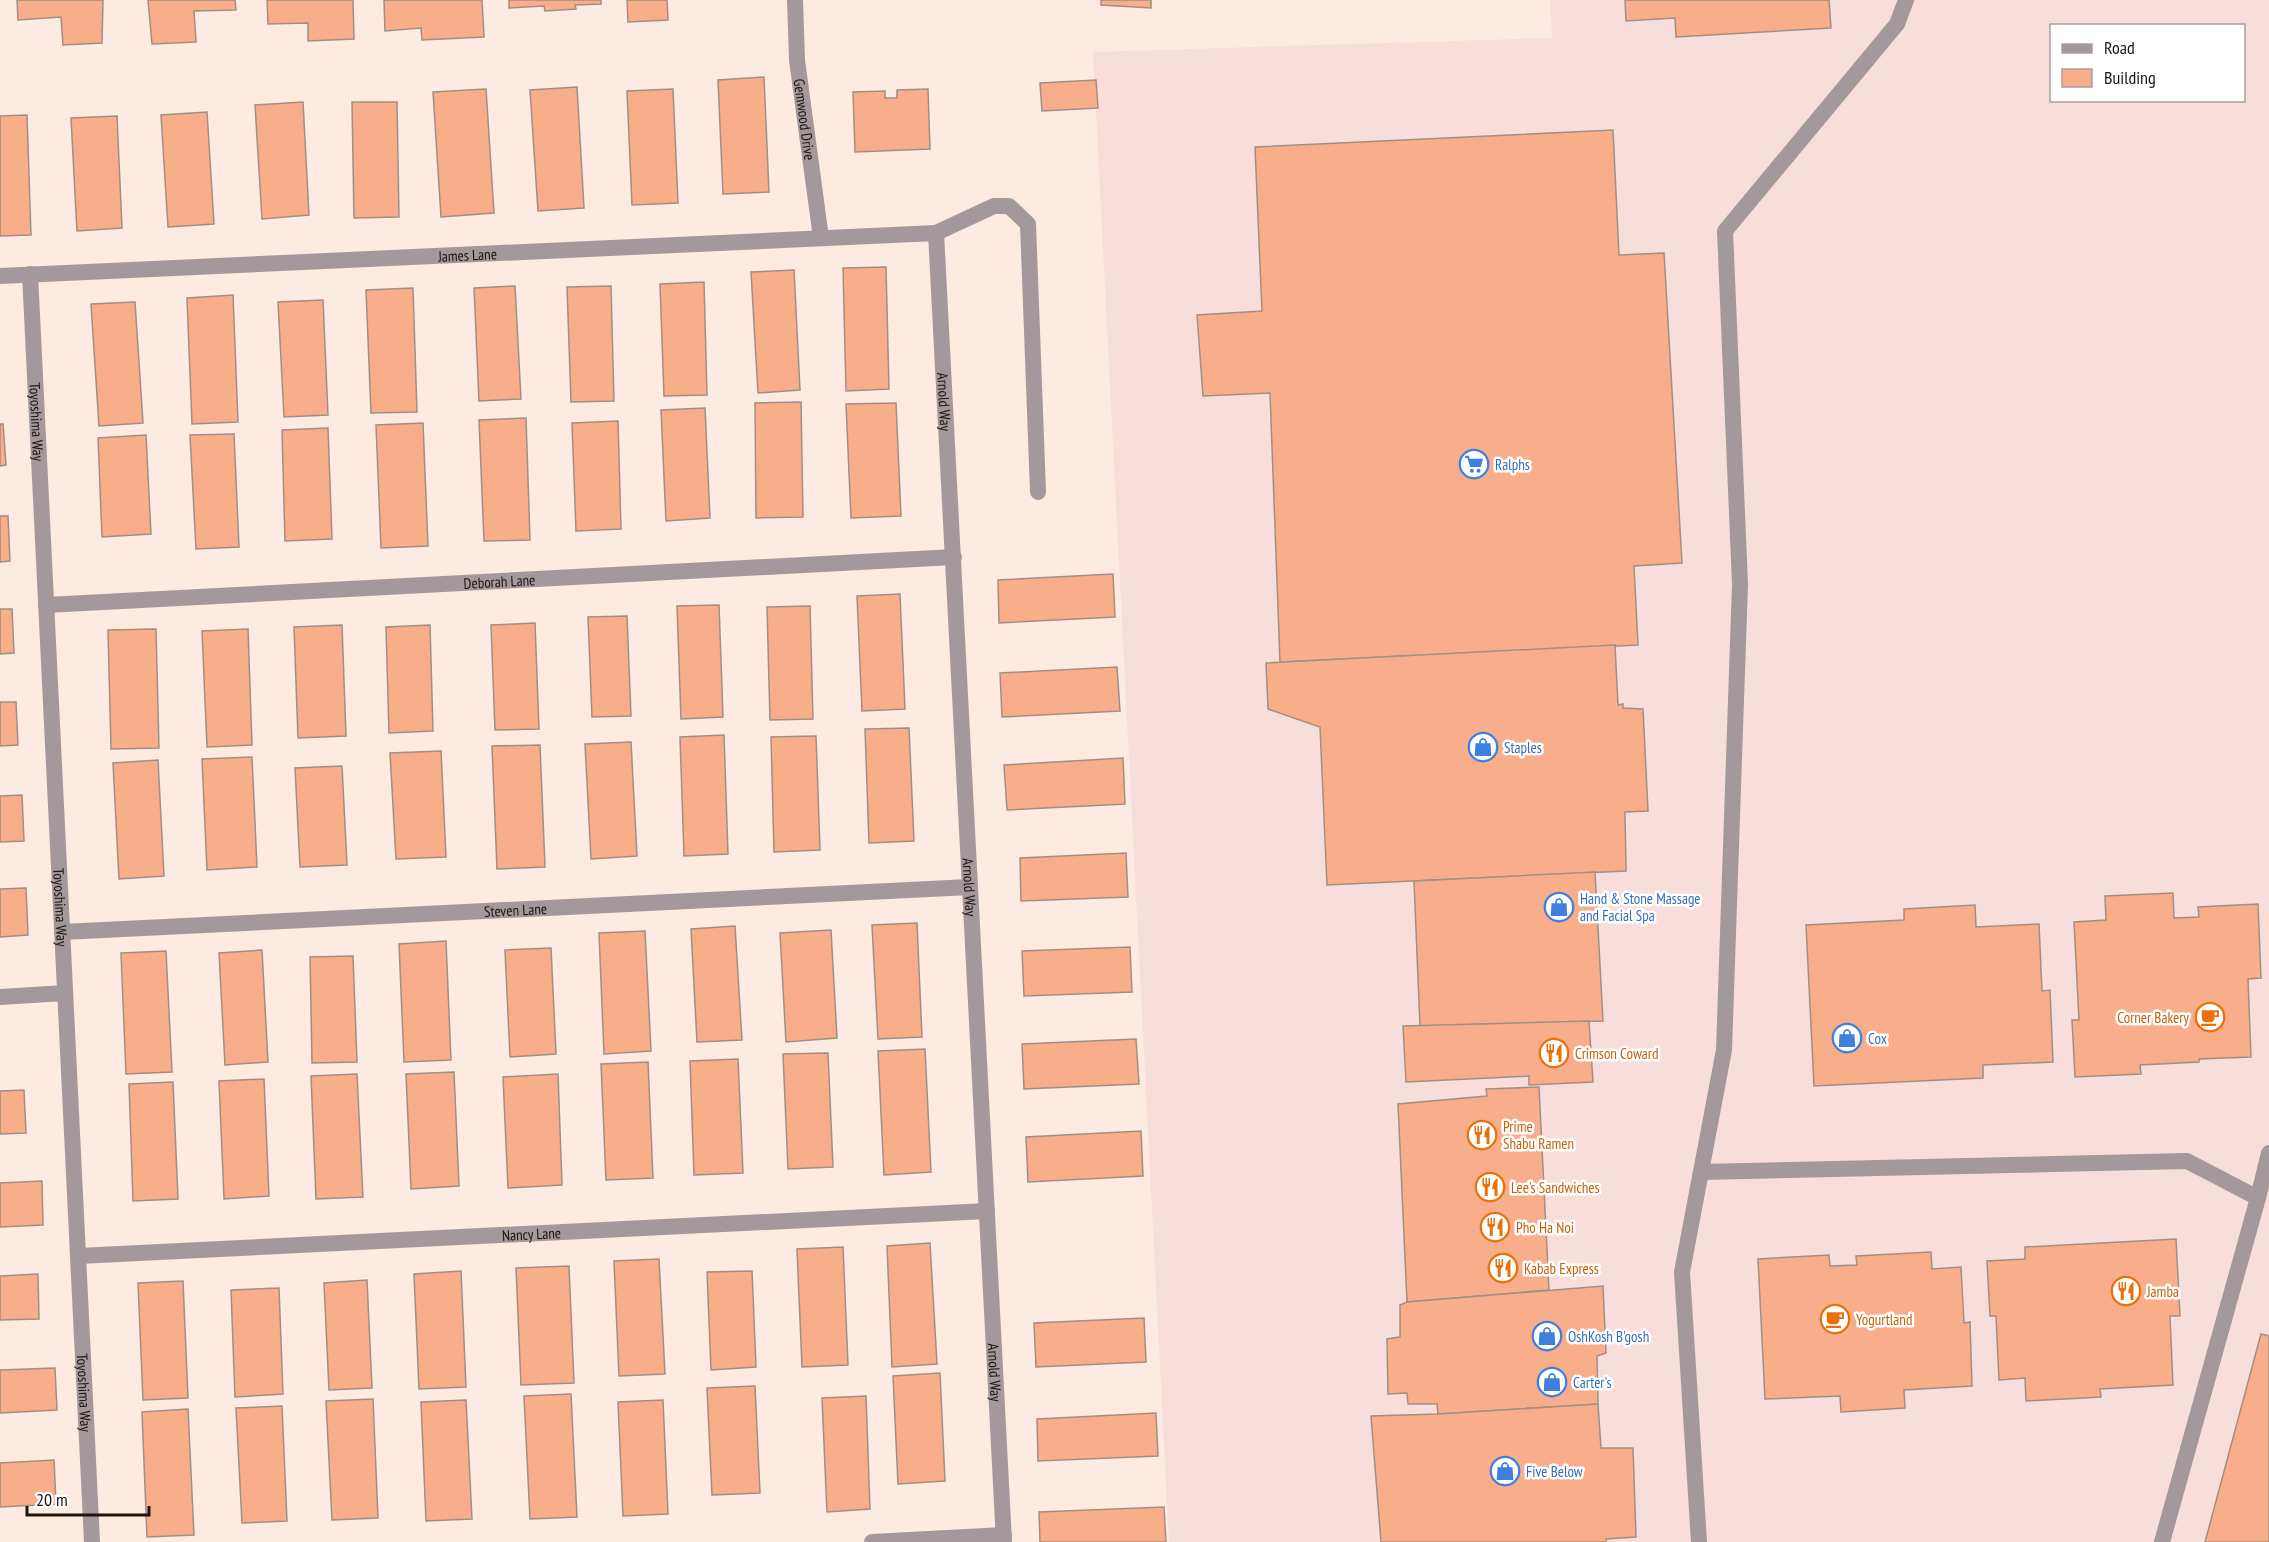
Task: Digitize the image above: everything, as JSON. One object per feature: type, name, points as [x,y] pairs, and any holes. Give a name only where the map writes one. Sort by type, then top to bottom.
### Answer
[{"type":"street","name":"Gemwood Drive","points":[[795,0],[797,60],[821,238]]},
{"type":"street","points":[[1698,1542],[1682,1272],[1724,1050],[1740,584],[1725,231],[1897,24],[1906,0]]},
{"type":"street","points":[[936,233],[994,206],[1009,206],[1028,224],[1038,492]]},
{"type":"street","name":"James Lane","points":[[0,276],[936,233]]},
{"type":"street","name":"Arnold Way","points":[[936,233],[1004,1538]]},
{"type":"street","name":"Toyoshima Way","points":[[30,274],[92,1542]]},
{"type":"street","name":"Deborah Lane","points":[[46,605],[954,557]]},
{"type":"street","name":"Steven Lane","points":[[62,932],[970,887]]},
{"type":"street","points":[[0,997],[65,993]]},
{"type":"street","points":[[2162,1542],[2269,1153]]},
{"type":"street","points":[[1701,1172],[2187,1161],[2258,1198]]},
{"type":"street","name":"Nancy Lane","points":[[78,1256],[987,1211]]},
{"type":"street","points":[[872,1542],[1004,1538]]},
{"type":"shaded area","points":[[1550,0],[2269,0],[2269,1542],[1169,1542],[1093,52],[1552,38]]},
{"type":"building","points":[[17,0],[103,0],[102,43],[63,45],[61,17],[18,20]]},
{"type":"building","points":[[148,0],[235,0],[236,10],[194,11],[196,42],[152,44]]},
{"type":"building","points":[[267,0],[353,0],[354,39],[308,41],[308,23],[268,24]]},
{"type":"building","points":[[384,0],[482,0],[484,37],[422,40],[421,28],[385,31]]},
{"type":"building","points":[[509,0],[601,0],[601,4],[575,5],[576,9],[545,11],[544,6],[509,8]]},
{"type":"building","points":[[627,0],[667,0],[668,20],[628,22]]},
{"type":"building","points":[[1101,0],[1151,0],[1151,8],[1101,5]]},
{"type":"building","points":[[1625,0],[1829,0],[1831,28],[1676,37],[1675,18],[1626,21]]},
{"type":"building","points":[[764,77],[769,192],[723,194],[718,80]]},
{"type":"building","points":[[1096,80],[1098,108],[1042,111],[1040,83]]},
{"type":"building","points":[[577,87],[584,208],[538,211],[530,90]]},
{"type":"building","points":[[486,89],[494,213],[441,217],[433,92]]},
{"type":"building","points":[[673,89],[678,203],[632,205],[627,91]]},
{"type":"building","points":[[928,89],[930,149],[855,152],[853,92],[885,91],[885,98],[897,98],[897,90]]},
{"type":"building","points":[[303,102],[309,215],[262,219],[255,105]]},
{"type":"building","points":[[352,102],[397,102],[399,217],[354,218]]},
{"type":"building","points":[[207,112],[214,224],[168,227],[161,115]]},
{"type":"building","points":[[27,115],[31,235],[0,236],[0,116]]},
{"type":"building","points":[[117,116],[122,228],[77,231],[71,118]]},
{"type":"building","name":"Ralphs","points":[[1613,130],[1619,255],[1664,253],[1682,563],[1634,566],[1638,645],[1280,662],[1270,393],[1203,396],[1197,315],[1262,311],[1255,147]]},
{"type":"building","points":[[886,267],[889,389],[846,391],[843,268]]},
{"type":"building","points":[[794,270],[800,390],[758,393],[751,272]]},
{"type":"building","points":[[704,282],[707,395],[664,396],[660,284]]},
{"type":"building","points":[[515,286],[521,399],[479,401],[474,288]]},
{"type":"building","points":[[611,286],[614,401],[571,402],[567,287]]},
{"type":"building","points":[[413,288],[417,412],[371,413],[366,290]]},
{"type":"building","points":[[233,295],[238,422],[192,424],[187,298]]},
{"type":"building","points":[[323,300],[328,415],[284,417],[278,302]]},
{"type":"building","points":[[135,302],[143,423],[99,426],[91,304]]},
{"type":"building","points":[[801,402],[803,517],[756,518],[755,403]]},
{"type":"building","points":[[896,403],[901,516],[851,518],[846,404]]},
{"type":"building","points":[[705,408],[710,518],[666,521],[661,410]]},
{"type":"building","points":[[526,418],[530,540],[484,541],[479,420]]},
{"type":"building","points":[[618,421],[621,529],[576,531],[572,423]]},
{"type":"building","points":[[423,423],[428,546],[381,548],[376,425]]},
{"type":"building","points":[[0,424],[3,424],[6,465],[0,466]]},
{"type":"building","points":[[328,428],[332,539],[285,541],[282,430]]},
{"type":"building","points":[[234,434],[239,547],[196,549],[190,435]]},
{"type":"building","points":[[146,435],[151,534],[102,537],[98,438]]},
{"type":"building","points":[[0,516],[8,516],[10,561],[0,562]]},
{"type":"building","points":[[1113,574],[1115,617],[999,623],[998,580]]},
{"type":"building","points":[[900,594],[905,709],[862,711],[857,596]]},
{"type":"building","points":[[719,605],[723,717],[681,719],[677,606]]},
{"type":"building","points":[[810,606],[813,719],[770,720],[767,607]]},
{"type":"building","points":[[0,609],[12,609],[14,653],[0,654]]},
{"type":"building","points":[[627,616],[631,716],[592,717],[588,617]]},
{"type":"building","points":[[535,623],[539,729],[495,730],[491,625]]},
{"type":"building","points":[[342,625],[346,736],[298,738],[294,627]]},
{"type":"building","points":[[430,625],[433,731],[389,733],[386,627]]},
{"type":"building","points":[[156,629],[159,748],[111,749],[108,630]]},
{"type":"building","points":[[248,629],[252,745],[207,747],[202,631]]},
{"type":"building","name":"Staples","points":[[1615,645],[1618,705],[1623,704],[1623,708],[1643,709],[1648,811],[1625,812],[1626,871],[1327,885],[1320,727],[1268,709],[1266,663]]},
{"type":"building","points":[[1117,667],[1120,711],[1002,717],[1000,673]]},
{"type":"building","points":[[0,702],[16,702],[18,745],[0,746]]},
{"type":"building","points":[[909,728],[914,841],[869,843],[865,729]]},
{"type":"building","points":[[724,735],[728,854],[684,856],[680,737]]},
{"type":"building","points":[[816,736],[820,850],[774,852],[771,737]]},
{"type":"building","points":[[631,742],[637,856],[591,859],[585,744]]},
{"type":"building","points":[[540,745],[545,867],[497,869],[492,746]]},
{"type":"building","points":[[441,751],[446,857],[396,859],[390,753]]},
{"type":"building","points":[[252,757],[257,867],[207,870],[202,759]]},
{"type":"building","points":[[1123,758],[1125,804],[1007,810],[1004,765]]},
{"type":"building","points":[[158,760],[164,876],[119,879],[113,763]]},
{"type":"building","points":[[342,766],[347,865],[300,867],[295,768]]},
{"type":"building","points":[[22,795],[24,841],[0,842],[0,796]]},
{"type":"building","points":[[1126,853],[1128,897],[1021,901],[1020,858]]},
{"type":"building","points":[[1595,872],[1603,1021],[1420,1026],[1414,881]]},
{"type":"building","points":[[26,888],[28,935],[0,937],[0,889]]},
{"type":"building","points":[[2173,893],[2174,918],[2199,917],[2198,907],[2258,904],[2261,978],[2248,979],[2251,1057],[2140,1065],[2141,1074],[2075,1077],[2072,1020],[2079,1020],[2074,922],[2106,920],[2105,896]]},
{"type":"building","points":[[1975,905],[1976,927],[2039,924],[2042,991],[2050,990],[2053,1062],[1983,1065],[1983,1078],[1814,1086],[1806,925],[1904,920],[1904,909]]},
{"type":"building","points":[[917,923],[922,1037],[878,1039],[872,925]]},
{"type":"building","points":[[735,926],[742,1040],[697,1042],[691,929]]},
{"type":"building","points":[[831,930],[837,1038],[786,1042],[780,933]]},
{"type":"building","points":[[645,931],[651,1051],[604,1054],[599,933]]},
{"type":"building","points":[[446,941],[451,1060],[404,1062],[399,944]]},
{"type":"building","points":[[1130,947],[1132,992],[1024,996],[1022,951]]},
{"type":"building","points":[[551,948],[556,1054],[510,1057],[505,950]]},
{"type":"building","points":[[262,950],[268,1062],[225,1065],[219,953]]},
{"type":"building","points":[[166,951],[172,1072],[126,1074],[121,953]]},
{"type":"building","points":[[353,956],[357,1062],[312,1063],[310,957]]},
{"type":"building","points":[[1589,1021],[1593,1082],[1529,1085],[1529,1076],[1406,1082],[1403,1026]]},
{"type":"building","points":[[1136,1039],[1139,1084],[1024,1089],[1022,1044]]},
{"type":"building","points":[[925,1049],[931,1172],[884,1175],[878,1051]]},
{"type":"building","points":[[828,1053],[833,1167],[788,1169],[783,1054]]},
{"type":"building","points":[[738,1059],[743,1173],[694,1175],[690,1061]]},
{"type":"building","points":[[648,1062],[653,1178],[606,1180],[601,1064]]},
{"type":"building","points":[[454,1072],[459,1186],[411,1189],[406,1074]]},
{"type":"building","points":[[357,1074],[363,1197],[316,1199],[311,1076]]},
{"type":"building","points":[[558,1074],[562,1185],[508,1188],[503,1077]]},
{"type":"building","points":[[264,1079],[269,1196],[224,1199],[219,1081]]},
{"type":"building","points":[[173,1082],[178,1199],[133,1201],[129,1084]]},
{"type":"building","points":[[1539,1087],[1549,1290],[1407,1302],[1398,1104],[1487,1096],[1486,1089]]},
{"type":"building","points":[[24,1090],[26,1133],[0,1134],[0,1091]]},
{"type":"building","points":[[1141,1131],[1143,1176],[1028,1182],[1026,1137]]},
{"type":"building","points":[[42,1181],[43,1225],[0,1227],[0,1183]]},
{"type":"building","points":[[2176,1239],[2180,1316],[2170,1316],[2173,1385],[2100,1389],[2101,1397],[2026,1401],[2025,1378],[1999,1380],[1996,1316],[1990,1316],[1987,1261],[2025,1259],[2025,1247]]},
{"type":"building","points":[[930,1243],[937,1364],[892,1367],[887,1246]]},
{"type":"building","points":[[843,1247],[848,1365],[802,1367],[797,1249]]},
{"type":"building","points":[[1931,1252],[1932,1269],[1961,1267],[1964,1323],[1970,1322],[1972,1386],[1904,1390],[1905,1408],[1841,1412],[1840,1396],[1765,1399],[1758,1259],[1829,1255],[1830,1266],[1857,1265],[1856,1256]]},
{"type":"building","points":[[659,1259],[665,1374],[619,1376],[614,1261]]},
{"type":"building","points":[[569,1266],[574,1383],[521,1385],[516,1268]]},
{"type":"building","points":[[461,1271],[466,1387],[419,1389],[414,1274]]},
{"type":"building","points":[[752,1271],[756,1367],[711,1370],[707,1272]]},
{"type":"building","points":[[38,1274],[39,1319],[0,1320],[0,1276]]},
{"type":"building","points":[[367,1280],[372,1388],[329,1390],[324,1283]]},
{"type":"building","points":[[183,1281],[188,1398],[143,1400],[138,1283]]},
{"type":"building","points":[[1603,1286],[1606,1353],[1597,1356],[1598,1404],[1438,1414],[1437,1404],[1408,1404],[1407,1393],[1388,1394],[1387,1339],[1400,1337],[1400,1305],[1407,1302]]},
{"type":"building","points":[[279,1288],[283,1394],[235,1397],[231,1290]]},
{"type":"building","points":[[1144,1318],[1146,1362],[1036,1367],[1034,1323]]},
{"type":"building","points":[[2261,1334],[2269,1336],[2269,1542],[2205,1542]]},
{"type":"building","points":[[55,1368],[57,1410],[0,1413],[0,1370]]},
{"type":"building","points":[[940,1373],[945,1481],[898,1484],[893,1376]]},
{"type":"building","points":[[755,1386],[760,1493],[712,1495],[707,1388]]},
{"type":"building","points":[[571,1394],[577,1517],[530,1519],[524,1396]]},
{"type":"building","points":[[866,1396],[870,1509],[827,1512],[822,1398]]},
{"type":"building","points":[[373,1399],[378,1518],[332,1520],[326,1401]]},
{"type":"building","points":[[466,1400],[472,1519],[426,1521],[421,1402]]},
{"type":"building","points":[[663,1400],[668,1514],[623,1516],[618,1402]]},
{"type":"building","name":"Five Below","points":[[1598,1404],[1601,1448],[1633,1448],[1636,1537],[1606,1539],[1606,1542],[1381,1542],[1371,1416]]},
{"type":"building","points":[[282,1406],[287,1521],[242,1523],[236,1408]]},
{"type":"building","points":[[188,1409],[194,1535],[147,1537],[142,1412]]},
{"type":"building","points":[[1156,1413],[1158,1456],[1038,1461],[1037,1419]]},
{"type":"building","points":[[54,1460],[56,1504],[0,1507],[0,1463]]},
{"type":"building","points":[[1164,1507],[1166,1542],[1040,1542],[1039,1512]]},
{"type":"place","name":"Ralphs","points":[[1474,464]]},
{"type":"place","name":"Staples","points":[[1483,747]]},
{"type":"place","name":"Hand & Stone Massage and Facial Spa","points":[[1559,907]]},
{"type":"place","name":"Corner Bakery","points":[[2210,1017]]},
{"type":"place","name":"Cox","points":[[1847,1038]]},
{"type":"place","name":"Crimson Coward","points":[[1554,1053]]},
{"type":"place","name":"Prime Shabu Ramen","points":[[1482,1135]]},
{"type":"place","name":"Lee's Sandwiches","points":[[1490,1187]]},
{"type":"place","name":"Pho Ha Noi","points":[[1495,1227]]},
{"type":"place","name":"Kabab Express","points":[[1503,1268]]},
{"type":"place","name":"Jamba","points":[[2126,1291]]},
{"type":"place","name":"Yogurtland","points":[[1835,1319]]},
{"type":"place","name":"OshKosh B'gosh","points":[[1547,1336]]},
{"type":"place","name":"Carter's","points":[[1552,1382]]},
{"type":"place","name":"Five Below","points":[[1505,1471]]}]
